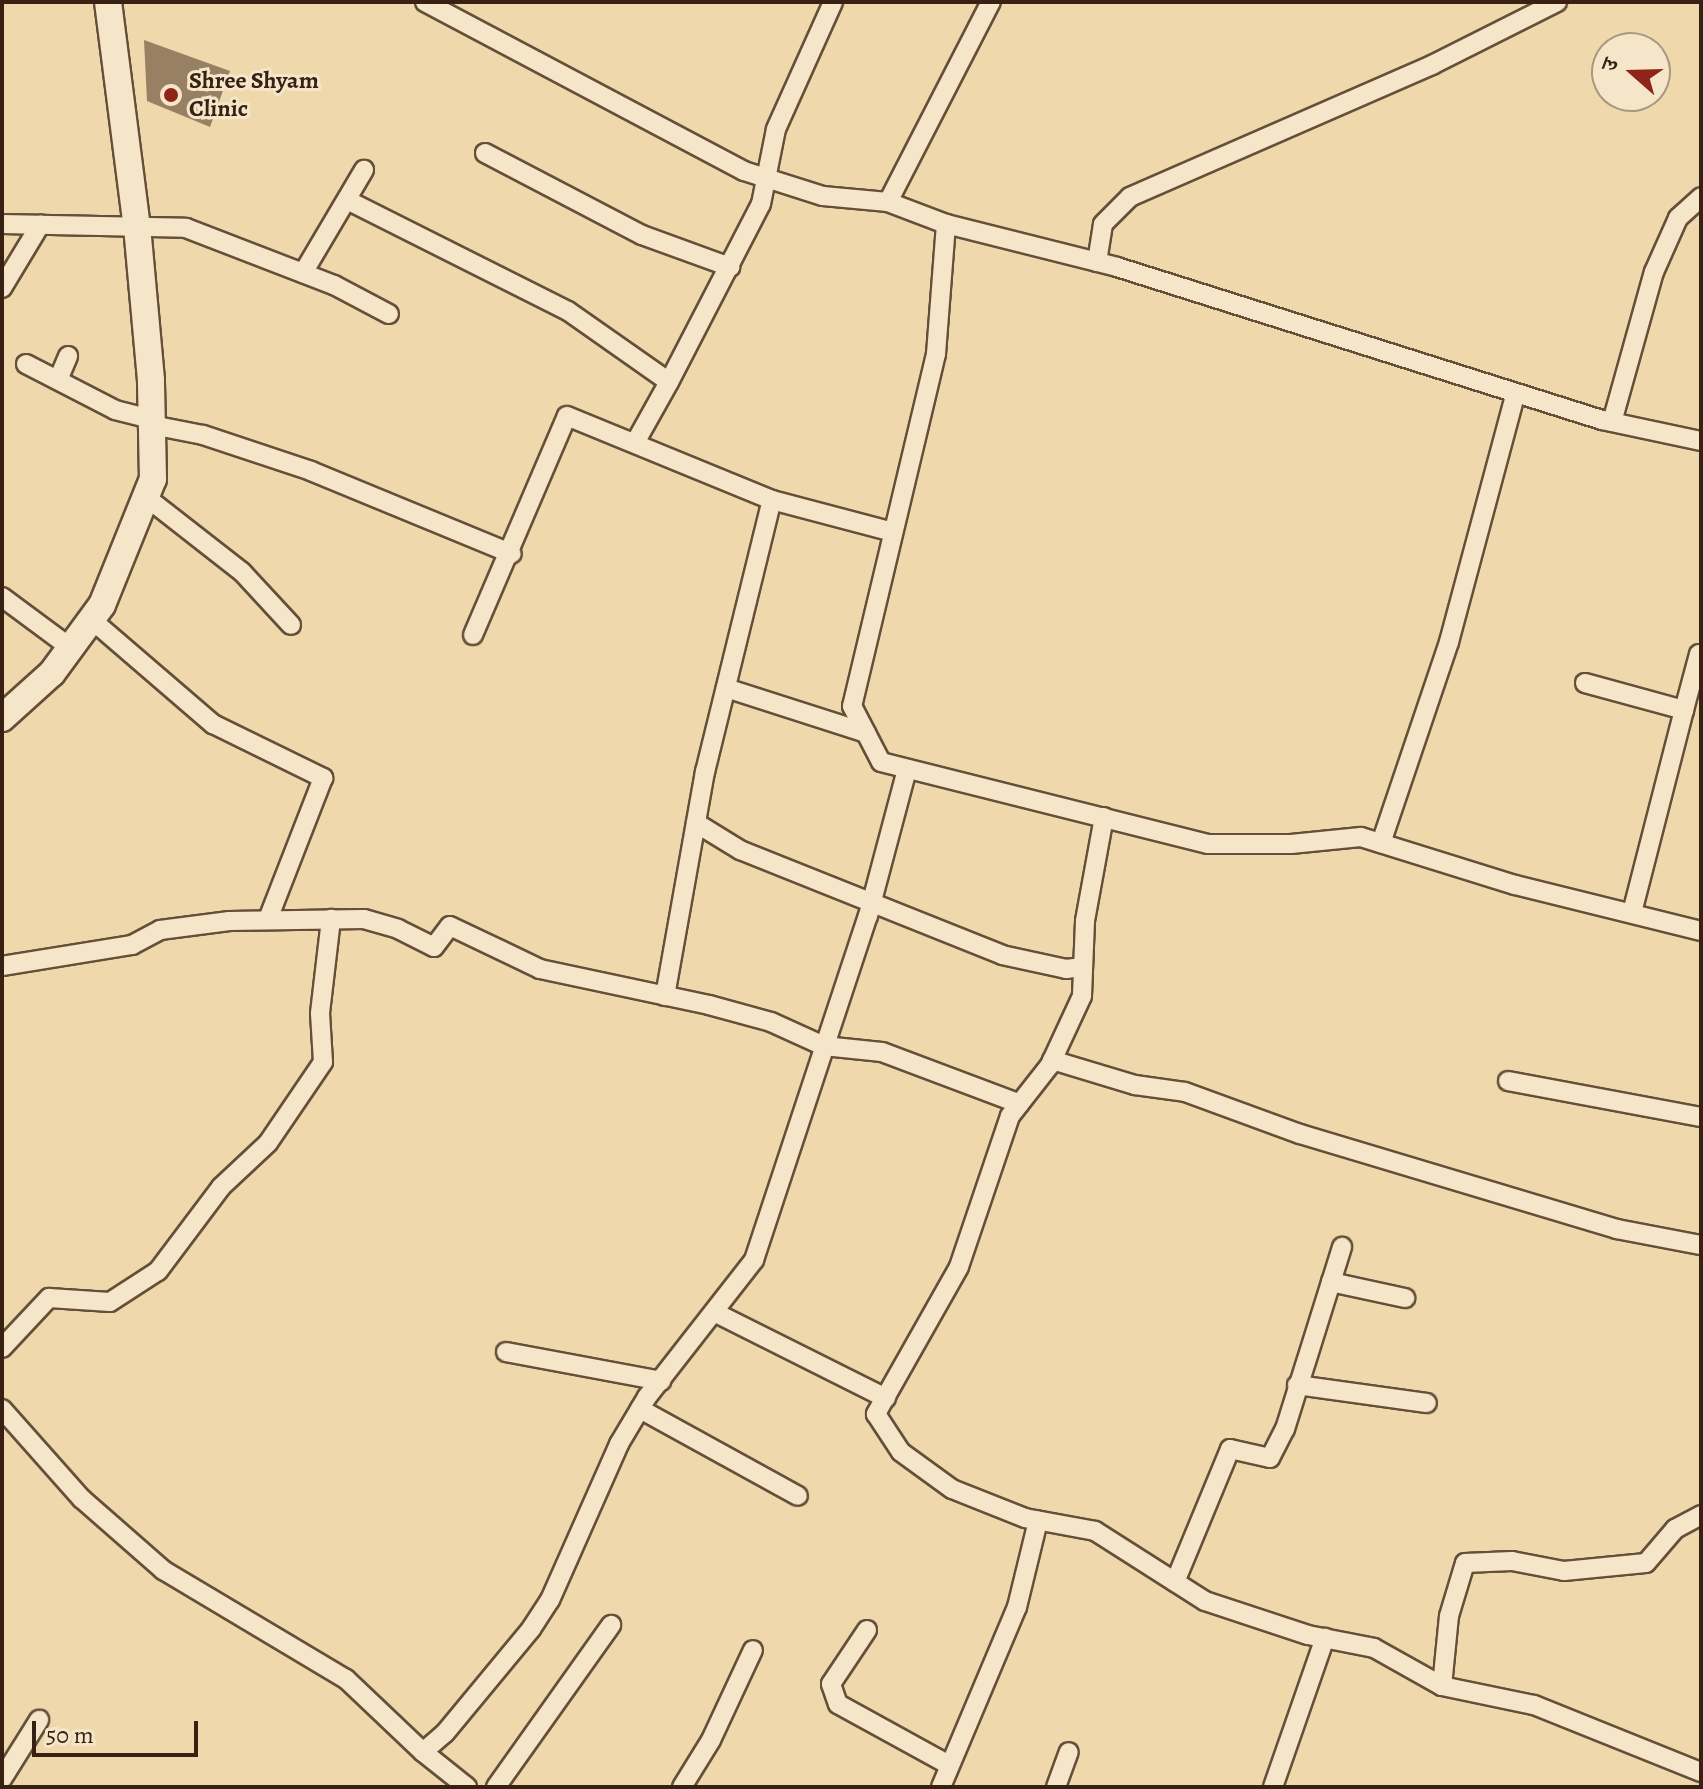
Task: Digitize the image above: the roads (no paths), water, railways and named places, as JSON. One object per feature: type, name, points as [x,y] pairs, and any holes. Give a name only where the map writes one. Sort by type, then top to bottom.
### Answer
[{"type":"street","points":[[2,718],[52,673],[92,620],[153,479],[152,422],[136,224],[108,2]]},
{"type":"street","points":[[425,2],[766,178],[823,196],[888,202],[946,224],[1097,262],[1515,395],[1612,422],[1701,441]]},
{"type":"street","points":[[636,441],[761,204],[776,129],[833,2]]},
{"type":"street","points":[[888,202],[991,2]]},
{"type":"street","points":[[1097,262],[1103,224],[1130,197],[1432,65],[1557,2]]},
{"type":"street","points":[[485,153],[642,235],[730,267]]},
{"type":"street","points":[[303,273],[349,201],[364,170]]},
{"type":"street","points":[[1612,422],[1654,272],[1678,218],[1701,197]]},
{"type":"street","points":[[349,201],[568,311],[669,382]]},
{"type":"street","points":[[2,224],[136,224],[186,228],[303,273],[389,314]]},
{"type":"street","points":[[946,224],[936,354],[852,706],[881,762],[1208,844],[1291,844],[1361,837],[1515,885],[1701,931]]},
{"type":"street","points":[[2,288],[40,225]]},
{"type":"street","points":[[58,380],[68,356]]},
{"type":"street","points":[[26,364],[115,410],[311,471],[512,554]]},
{"type":"street","points":[[1381,843],[1449,642],[1515,395]]},
{"type":"street","points":[[473,635],[512,554],[567,416],[636,441],[772,500],[893,532]]},
{"type":"street","points":[[146,497],[242,572],[291,625]]},
{"type":"street","points":[[665,996],[696,823],[772,500]]},
{"type":"street","points":[[2,597],[71,648]]},
{"type":"street","points":[[92,620],[213,724],[323,778],[268,919]]},
{"type":"street","points":[[1632,913],[1699,654]]},
{"type":"street","points":[[1585,683],[1684,710]]},
{"type":"street","points":[[726,688],[866,733]]},
{"type":"street","points":[[423,1752],[479,1693],[550,1600],[619,1444],[640,1409],[754,1260],[870,906],[907,769]]},
{"type":"street","points":[[1104,817],[1085,921],[1082,996],[1052,1060],[1010,1116],[959,1267],[876,1414],[901,1452],[952,1489],[1038,1521],[1095,1531],[1205,1601],[1325,1638],[1374,1648],[1442,1686],[1534,1705],[1701,1772]]},
{"type":"street","points":[[696,823],[740,850],[870,906],[956,933],[1002,955],[1066,969],[1083,967]]},
{"type":"street","points":[[2,966],[132,945],[160,930],[268,919],[364,919],[398,929],[434,947],[450,926],[540,969],[771,1022],[824,1046],[882,1052],[1020,1104]]},
{"type":"street","points":[[2,1348],[49,1298],[110,1302],[158,1271],[221,1187],[268,1143],[323,1062],[320,1013],[331,919]]},
{"type":"street","points":[[1052,1060],[1135,1085],[1185,1092],[1300,1134],[1617,1229],[1701,1245]]},
{"type":"street","points":[[1508,1081],[1701,1117]]},
{"type":"street","points":[[1175,1582],[1230,1449],[1270,1458],[1342,1247]]},
{"type":"street","points":[[1331,1282],[1405,1298]]},
{"type":"street","points":[[716,1313],[886,1398]]},
{"type":"street","points":[[506,1352],[661,1381]]},
{"type":"street","points":[[1297,1385],[1427,1403]]},
{"type":"street","points":[[2,1409],[82,1499],[163,1570],[346,1679],[462,1786]]},
{"type":"street","points":[[640,1409],[798,1496]]},
{"type":"street","points":[[1442,1686],[1449,1616],[1465,1563],[1512,1561],[1564,1571],[1646,1563],[1675,1529],[1701,1515]]},
{"type":"street","points":[[941,1787],[1017,1607],[1038,1521]]},
{"type":"street","points":[[496,1787],[611,1625]]},
{"type":"street","points":[[867,1630],[831,1684],[838,1704],[949,1765]]},
{"type":"street","points":[[1273,1787],[1325,1638]]},
{"type":"street","points":[[682,1787],[711,1740],[753,1650]]},
{"type":"street","points":[[2,1779],[39,1720]]},
{"type":"street","points":[[1056,1787],[1069,1752]]},
{"type":"place","name":"Shree Shyam Clinic","points":[[171,95]]}]
